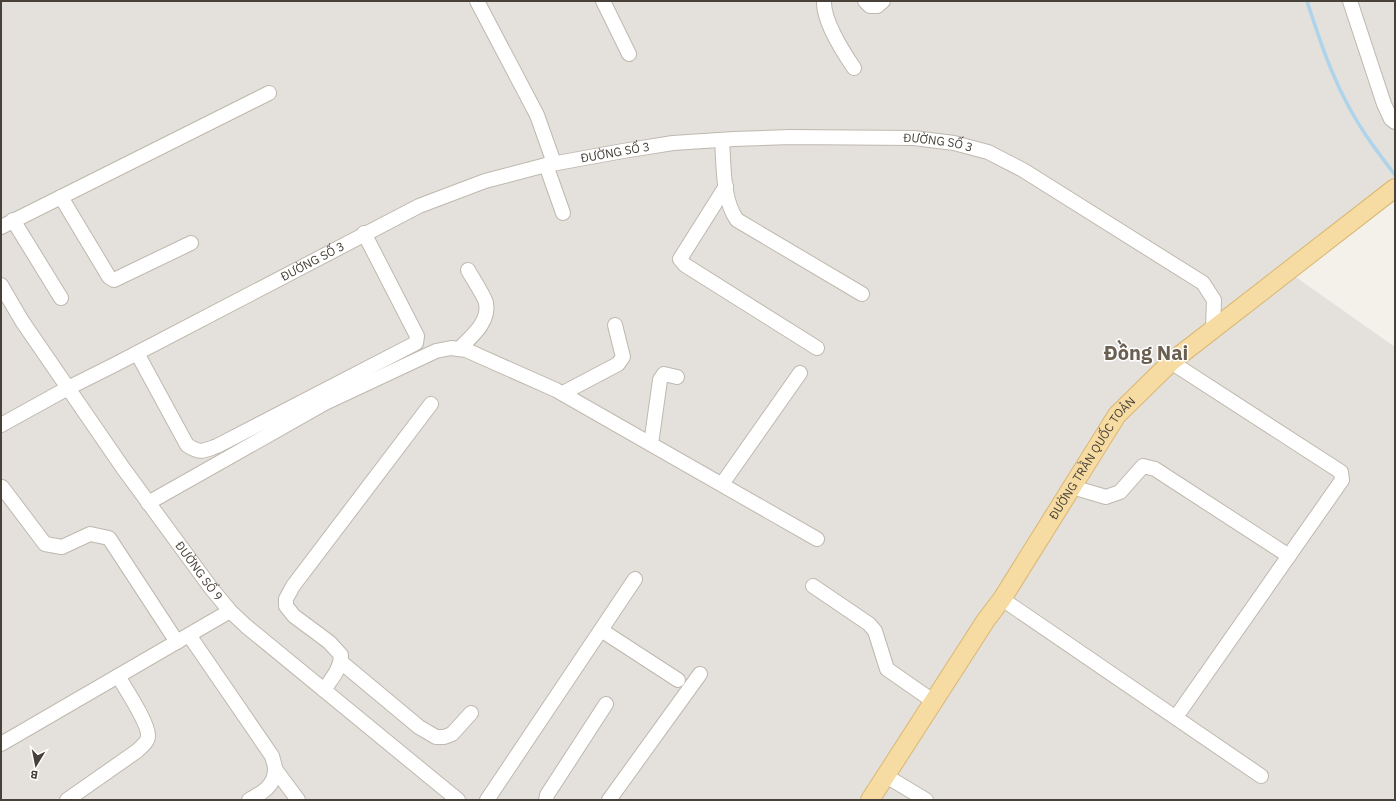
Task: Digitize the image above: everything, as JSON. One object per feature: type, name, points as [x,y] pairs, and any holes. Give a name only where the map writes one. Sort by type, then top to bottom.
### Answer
[{"type":"main road","name":"ĐƯỜNG TRẦN QUỐC TOẢN","points":[[870,800],[986,620],[1002,599],[1117,415],[1171,362],[1395,188]]},
{"type":"street","points":[[477,1],[536,115],[562,214]]},
{"type":"street","points":[[603,1],[629,54]]},
{"type":"street","points":[[824,1],[824,9],[841,49],[854,68]]},
{"type":"street","points":[[865,1],[870,6],[877,6],[883,1]]},
{"type":"street","points":[[1350,1],[1384,104],[1391,119],[1395,122]]},
{"type":"street","points":[[61,298],[7,224],[269,93]]},
{"type":"street","name":"ĐƯỜNG SỐ 3","points":[[1,425],[68,388],[364,233],[419,206],[485,181],[550,164],[673,143],[790,137],[914,138],[954,143],[988,152],[1023,170],[1203,283],[1214,300],[1213,329]]},
{"type":"street","points":[[722,140],[726,186],[731,211],[737,220],[862,294]]},
{"type":"street","points":[[726,186],[680,259],[684,265],[817,348]]},
{"type":"street","points":[[61,197],[109,277],[114,280],[191,243]]},
{"type":"street","points":[[137,353],[187,445],[202,452],[218,446],[409,346],[416,342],[417,336],[364,233]]},
{"type":"street","points":[[459,349],[479,328],[483,321],[485,312],[486,302],[468,270]]},
{"type":"street","name":"ĐƯỜNG SỐ 9","points":[[1,286],[22,321],[148,503],[211,588],[230,611],[246,626],[458,800]]},
{"type":"street","points":[[563,394],[618,364],[623,357],[615,325]]},
{"type":"street","points":[[148,503],[325,403],[436,351],[451,348],[466,350],[563,394],[817,538]]},
{"type":"street","points":[[1171,362],[1341,472],[1342,480],[1176,717]]},
{"type":"street","points":[[651,444],[660,380],[664,374],[677,377]]},
{"type":"street","points":[[722,484],[800,374]]},
{"type":"street","points":[[324,690],[339,669],[341,655],[329,642],[294,616],[286,606],[286,599],[293,586],[431,404]]},
{"type":"street","points":[[1072,487],[1106,497],[1120,492],[1143,466],[1155,468],[1289,556]]},
{"type":"street","points":[[2,487],[45,544],[62,547],[90,534],[109,538],[272,756],[275,769],[298,800]]},
{"type":"street","points":[[486,800],[636,579]]},
{"type":"street","points":[[813,586],[869,624],[875,632],[887,669],[933,701]]},
{"type":"street","points":[[1002,599],[1261,776]]},
{"type":"street","points":[[1,744],[230,611]]},
{"type":"street","points":[[601,630],[678,680]]},
{"type":"street","points":[[341,662],[419,726],[436,737],[444,737],[452,734],[471,713]]},
{"type":"street","points":[[609,800],[700,674]]},
{"type":"street","points":[[67,800],[137,751],[146,742],[148,736],[146,727],[118,676]]},
{"type":"street","points":[[546,800],[547,795],[606,704]]},
{"type":"street","points":[[249,800],[266,790],[271,782],[275,769]]},
{"type":"street","points":[[886,776],[926,800]]},
{"type":"shaded area","points":[[1,1],[1395,1],[1395,181],[1283,268],[1395,347],[1395,800],[1,800]]},
{"type":"waterway","points":[[1307,1],[1326,56],[1343,96],[1366,135],[1395,175]]},
{"type":"district","name":"Đồng Nai","points":[[1146,353]]}]
